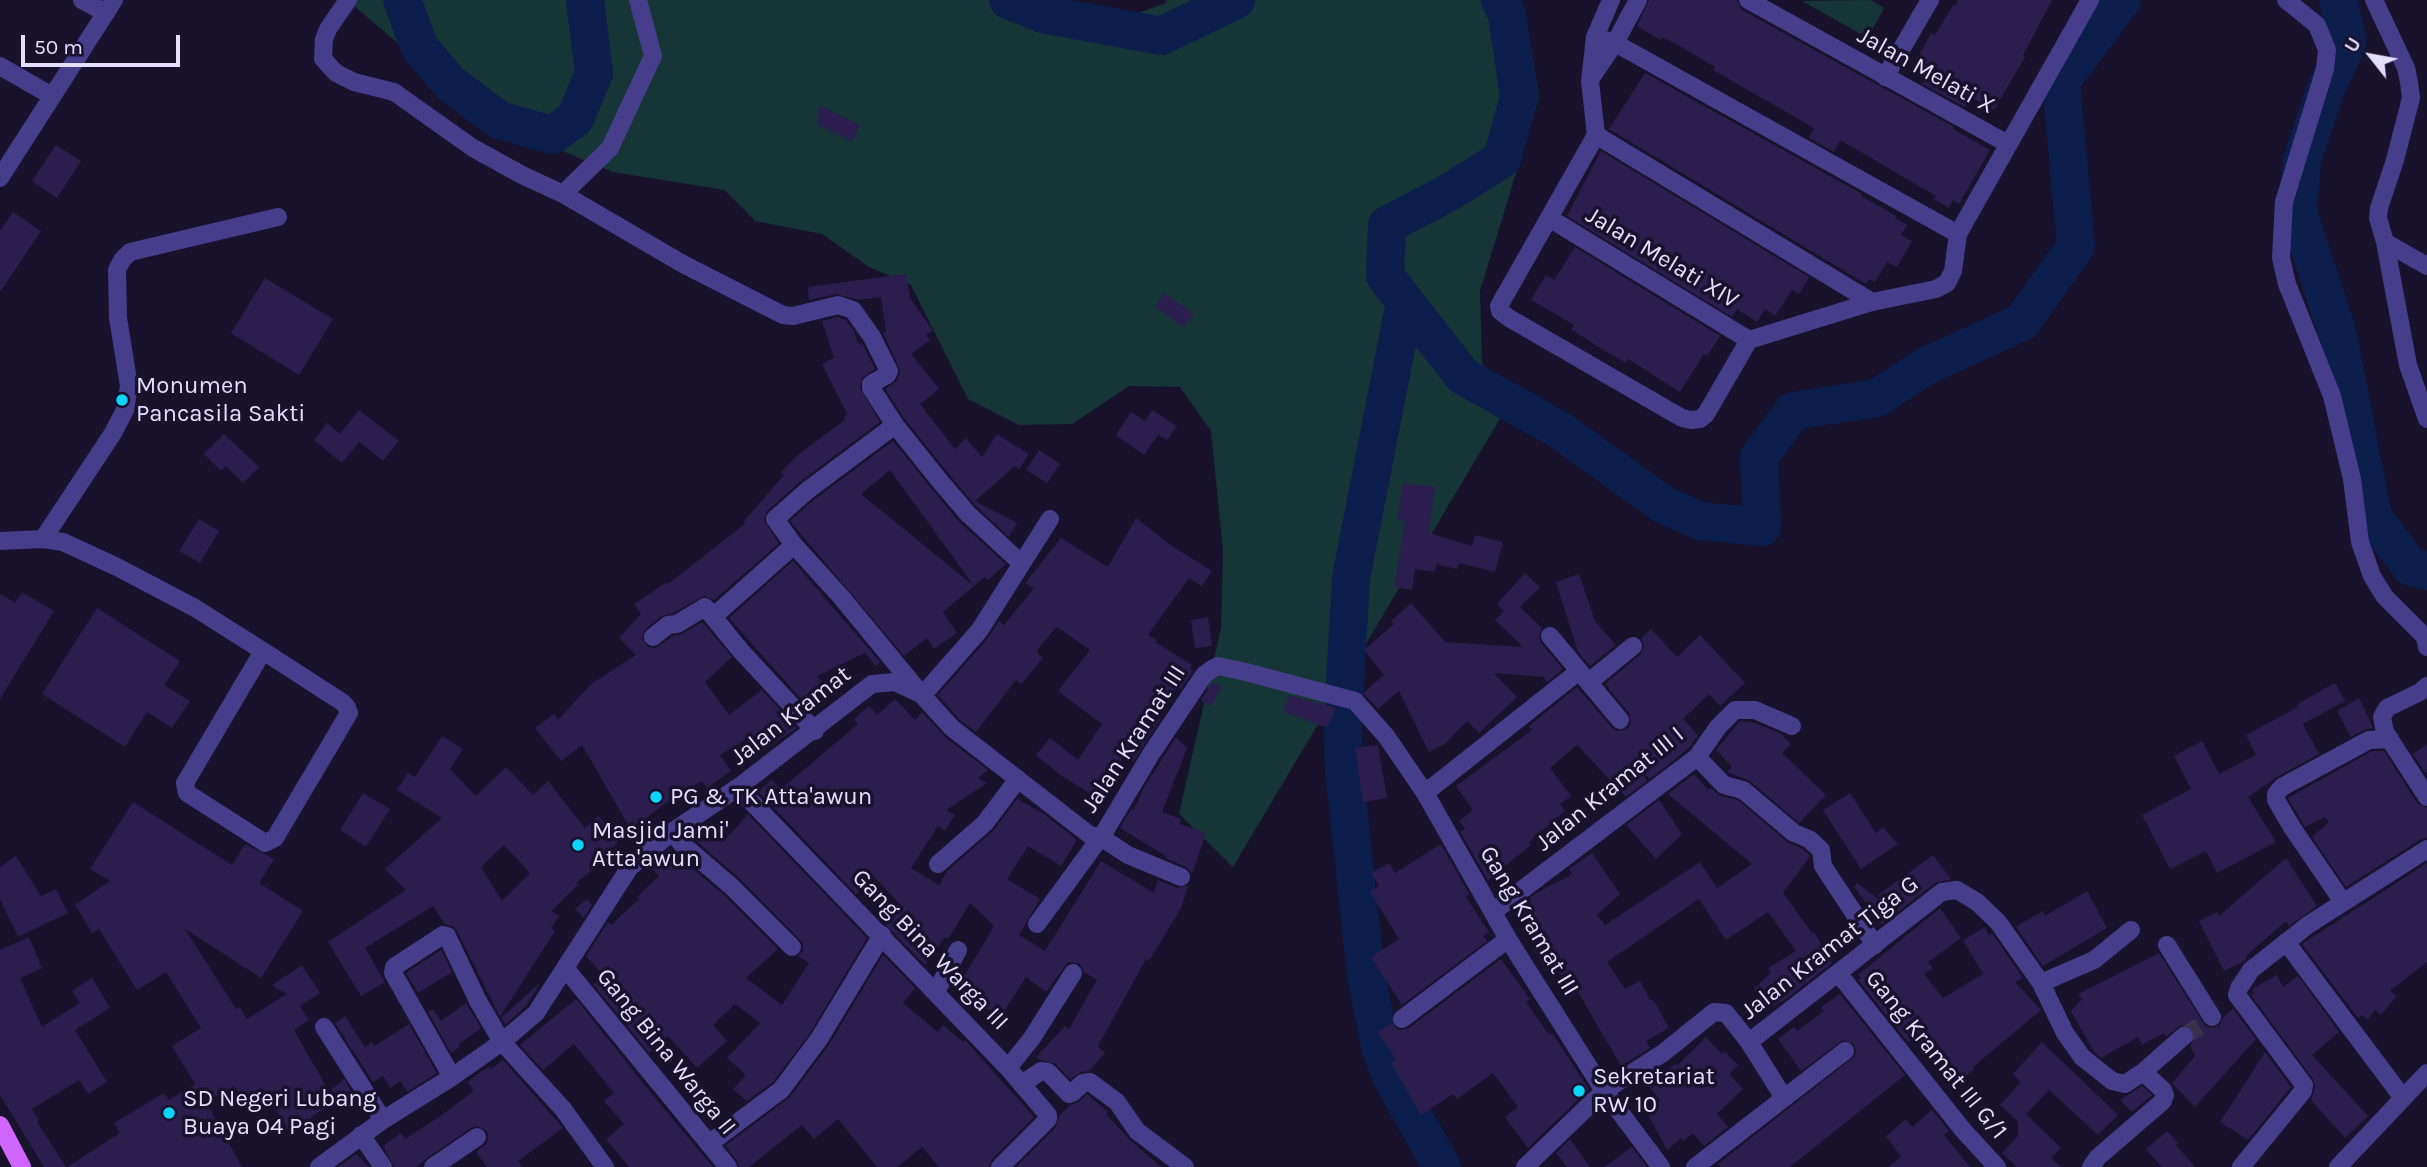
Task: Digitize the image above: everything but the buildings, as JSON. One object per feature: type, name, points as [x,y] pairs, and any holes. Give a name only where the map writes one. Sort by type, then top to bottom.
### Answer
[{"type":"main road","points":[[0,1125],[22,1167]]},
{"type":"street","points":[[1,175],[110,7],[82,0]]},
{"type":"street","points":[[348,0],[324,39],[323,59],[330,68],[354,82],[394,92],[473,148],[563,194],[683,264],[783,315],[793,316],[838,305],[853,310],[872,337],[889,371],[872,384],[871,388],[895,425],[968,514],[1021,564]]},
{"type":"street","points":[[563,194],[610,148],[653,55],[638,0]]},
{"type":"street","points":[[1611,0],[1595,37],[1590,81],[1596,135],[1499,306],[1500,311],[1508,318],[1682,418],[1691,420],[1700,419],[1706,414],[1749,340],[1872,302],[1936,289],[1947,283],[1953,271],[1958,234],[2090,0]]},
{"type":"street","points":[[1590,81],[1615,43],[1638,0]]},
{"type":"street","name":"Jalan Melati X","points":[[1749,0],[2008,144]]},
{"type":"street","points":[[1885,77],[1930,0]]},
{"type":"street","points":[[2286,0],[2317,25],[2327,50],[2326,69],[2284,202],[2281,258],[2287,284],[2332,397],[2352,479],[2360,542],[2371,576],[2385,597],[2425,638],[2427,647]]},
{"type":"street","points":[[2374,0],[2419,102],[2379,208],[2380,228],[2408,365],[2427,419]]},
{"type":"street","points":[[1595,37],[1615,43],[1958,234]]},
{"type":"street","points":[[0,66],[52,96]]},
{"type":"street","points":[[1596,135],[1872,302]]},
{"type":"street","points":[[43,539],[113,433],[125,410],[128,386],[118,318],[117,270],[122,260],[130,252],[278,217]]},
{"type":"street","name":"Jalan Melati XIV","points":[[1549,218],[1749,340]]},
{"type":"street","points":[[2385,242],[2427,266]]},
{"type":"street","points":[[895,425],[808,490],[777,517],[776,521],[920,694],[927,690],[979,631],[1050,519]]},
{"type":"street","points":[[0,541],[43,539],[63,542],[117,566],[195,608],[263,651],[342,702],[349,713],[275,838],[265,843],[187,793],[184,783],[263,651]]},
{"type":"street","points":[[714,615],[794,545]]},
{"type":"street","points":[[653,637],[668,625],[677,624],[702,607],[706,608],[741,651],[815,730]]},
{"type":"street","points":[[1550,636],[1620,720]]},
{"type":"street","points":[[1425,793],[1584,676],[1633,646]]},
{"type":"street","name":"Jalan Kramat III","points":[[1037,924],[1105,831],[1151,754],[1204,675],[1212,669],[1218,666],[1355,701]]},
{"type":"street","name":"Jalan Kramat","points":[[319,1167],[361,1135],[502,1042],[536,1013],[630,867],[672,832],[740,786],[872,684],[895,681],[920,694],[952,728],[1091,836],[1100,836],[1128,855],[1181,877]]},
{"type":"street","points":[[2427,685],[2420,692],[2387,708],[2382,718],[2390,739],[2427,797]]},
{"type":"street","name":"Gang Kramat III","points":[[1355,701],[1386,736],[1425,793],[1508,939],[1604,1091],[1661,1167]]},
{"type":"street","name":"Jalan Kramat III I","points":[[1494,911],[1697,757],[1718,727],[1735,710],[1755,710],[1792,726]]},
{"type":"street","points":[[2343,902],[2292,830],[2276,800],[2276,794],[2282,788],[2369,740],[2390,739]]},
{"type":"street","points":[[1697,757],[1724,785],[1743,790],[1794,833],[1809,839],[1821,850],[1823,866],[1875,945]]},
{"type":"street","points":[[938,864],[985,822],[1018,779]]},
{"type":"street","name":"Gang Bina Warga III","points":[[740,786],[1008,1068],[1048,1115],[1048,1119],[1000,1167]]},
{"type":"street","points":[[672,832],[792,947]]},
{"type":"street","points":[[2167,945],[2209,1020],[2237,995],[2242,981],[2251,970],[2286,942],[2427,849]]},
{"type":"street","name":"Jalan Kramat Tiga G","points":[[1525,1167],[1604,1091],[1663,1053],[1714,1012],[1726,1013],[1749,1042],[1942,892],[1957,890],[1987,911],[2042,983]]},
{"type":"street","points":[[2131,930],[2094,960],[2042,983],[2065,1033],[2082,1057],[2102,1074],[2125,1084],[2184,1036]]},
{"type":"street","points":[[452,1077],[393,973],[394,967],[443,935],[447,936],[478,1001],[502,1042],[563,1109],[605,1167]]},
{"type":"street","points":[[710,1143],[765,1103],[786,1083],[819,1039],[882,935]]},
{"type":"street","points":[[1402,1019],[1508,939]]},
{"type":"street","points":[[2286,942],[2403,1098]]},
{"type":"street","points":[[936,992],[958,950]]},
{"type":"street","name":"Gang Bina Warga II","points":[[566,969],[728,1167]]},
{"type":"street","points":[[1008,1068],[1032,1038],[1073,973]]},
{"type":"street","name":"Gang Kramat III G/1","points":[[1838,973],[1938,1100],[1997,1167]]},
{"type":"street","points":[[2237,995],[2304,1085],[2303,1091],[2241,1167]]},
{"type":"street","points":[[324,1027],[383,1120]]},
{"type":"street","points":[[1749,1042],[1784,1098]]},
{"type":"street","points":[[1695,1167],[1846,1051]]},
{"type":"street","points":[[1022,1084],[1041,1071],[1048,1072],[1069,1094],[1083,1083],[1090,1082],[1117,1102],[1137,1131],[1185,1167]]},
{"type":"street","points":[[2091,1167],[2097,1158],[2163,1101],[2163,1090],[2143,1072]]},
{"type":"street","points":[[2337,1167],[2427,1073]]},
{"type":"street","points":[[361,1135],[383,1167]]},
{"type":"street","points":[[433,1167],[477,1137]]},
{"type":"green space","points":[[347,0],[996,0],[1098,27],[1166,3],[1167,0],[1508,0],[1531,46],[1539,98],[1480,291],[1482,362],[1504,412],[1233,867],[1179,814],[1221,628],[1223,550],[1211,431],[1180,387],[1129,386],[1072,424],[1019,425],[968,399],[911,285],[869,267],[822,234],[755,221],[725,190],[613,172],[490,121]]},
{"type":"green space","points":[[1870,0],[1884,8],[1868,38],[1802,1]]},
{"type":"waterway","points":[[402,0],[420,48],[450,83],[499,120],[552,135],[575,119],[594,73],[585,0]]},
{"type":"waterway","points":[[1008,0],[1043,14],[1161,36],[1236,0]]},
{"type":"waterway","points":[[1500,0],[1507,15],[1519,97],[1502,159],[1448,193],[1387,225],[1385,276],[1463,376],[1558,429],[1664,505],[1700,521],[1762,527],[1759,457],[1793,411],[1877,398],[1924,367],[2022,322],[2076,246],[2061,82],[2122,0]]},
{"type":"waterway","points":[[2338,0],[2348,41],[2325,91],[2302,161],[2298,212],[2338,335],[2373,517],[2410,566],[2427,571]]},
{"type":"waterway","points":[[1405,302],[1351,578],[1343,718],[1344,770],[1366,975],[1381,1050],[1391,1076],[1442,1167]]},
{"type":"tunnel","points":[[2184,1036],[2205,1023]]},
{"type":"place","name":"Monumen Pancasila Sakti","points":[[122,400]]},
{"type":"place","name":"PG & TK Atta'awun","points":[[656,797]]},
{"type":"place","name":"Masjid Jami' Atta'awun","points":[[578,845]]},
{"type":"place","name":"Sekretariat RW 10","points":[[1579,1091]]},
{"type":"place","name":"SD Negeri Lubang Buaya 04 Pagi","points":[[169,1113]]}]
